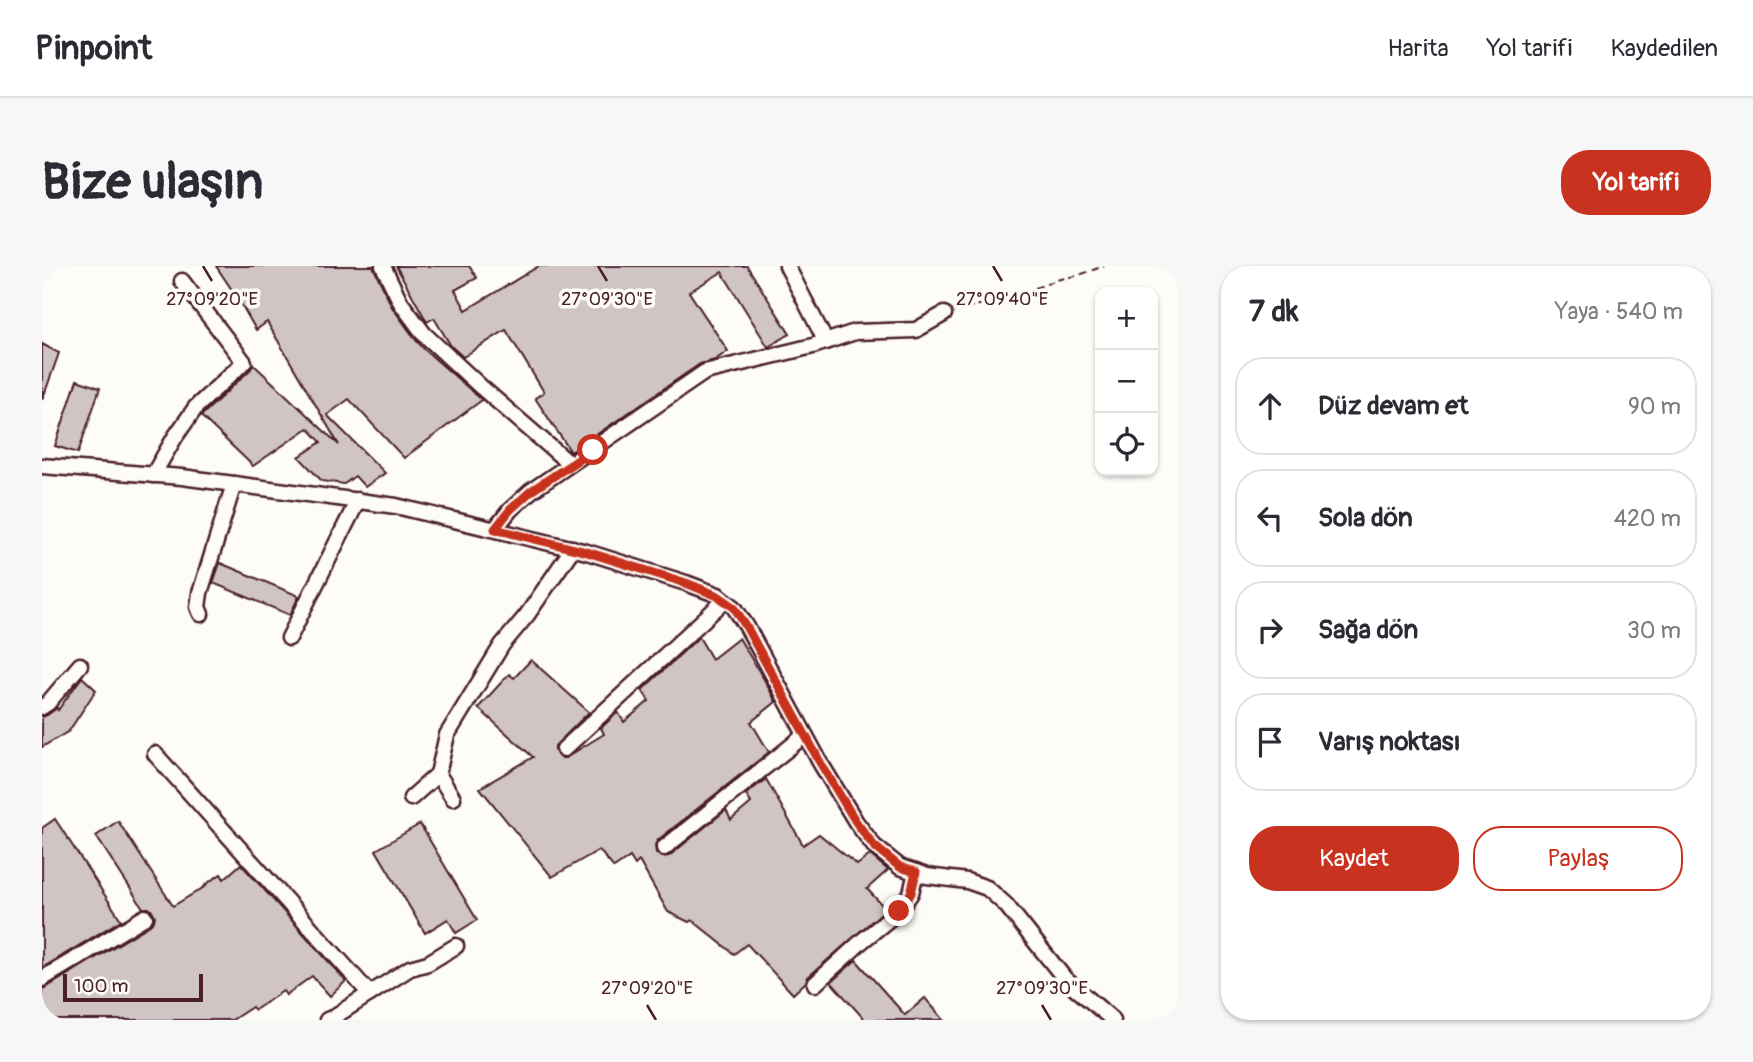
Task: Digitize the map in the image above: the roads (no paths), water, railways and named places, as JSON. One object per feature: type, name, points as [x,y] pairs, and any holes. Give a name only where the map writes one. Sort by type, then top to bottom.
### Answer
[{"type":"street","points":[[383,266],[401,303],[424,334],[570,464]]},
{"type":"street","points":[[787,266],[826,342]]},
{"type":"street","points":[[153,475],[196,407],[244,362],[182,282]]},
{"type":"street","points":[[495,529],[510,510],[531,491],[705,372],[826,342],[855,332],[916,330],[944,314]]},
{"type":"street","points":[[42,466],[234,484],[396,506],[573,548],[686,583],[718,596],[734,607],[805,735],[856,822],[874,846],[900,867],[927,876],[967,881],[987,888],[1006,905],[1065,979],[1113,1020]]},
{"type":"street","points":[[201,614],[198,607],[200,593],[234,484]]},
{"type":"street","points":[[289,638],[358,500]]},
{"type":"street","points":[[411,798],[438,774],[447,735],[502,645],[527,615],[573,548]]},
{"type":"street","points":[[564,749],[724,600]]},
{"type":"street","points":[[42,707],[80,665]]},
{"type":"street","points":[[664,848],[805,735]]},
{"type":"street","points":[[156,754],[370,994]]},
{"type":"street","points":[[438,774],[453,798]]},
{"type":"street","points":[[815,984],[899,911],[911,893],[916,872]]},
{"type":"street","points":[[42,979],[145,917]]},
{"type":"street","points":[[327,1020],[410,968],[428,963],[456,946]]}]
